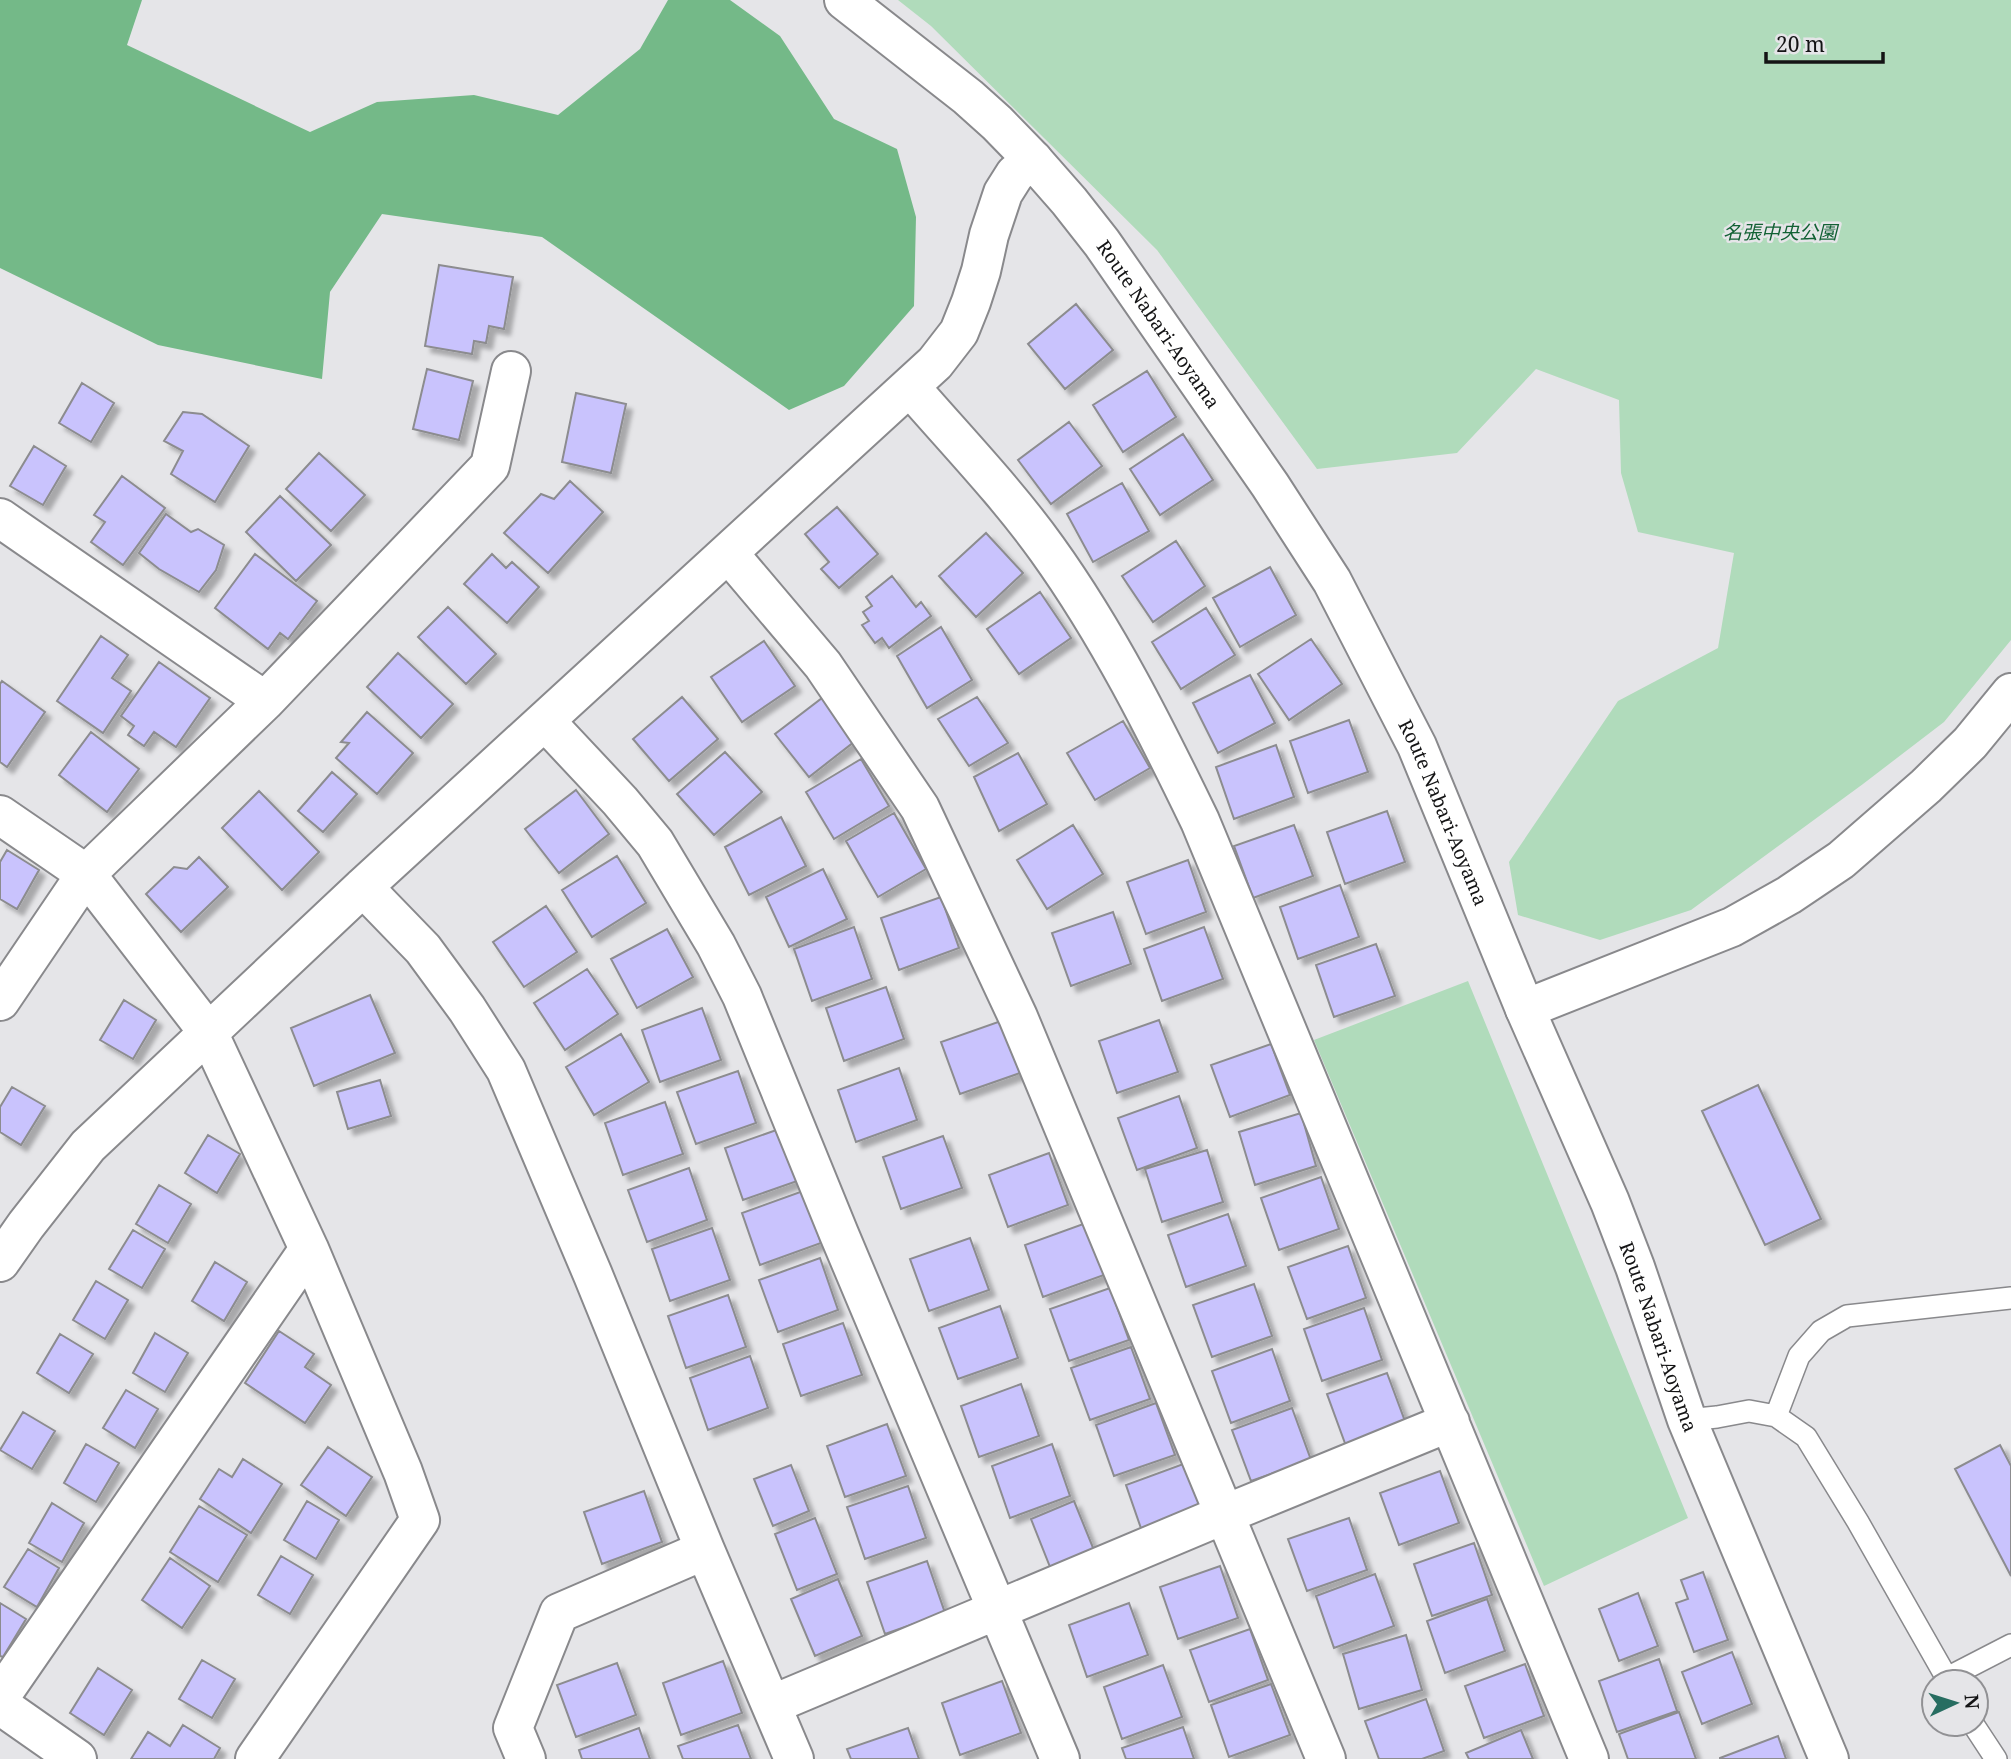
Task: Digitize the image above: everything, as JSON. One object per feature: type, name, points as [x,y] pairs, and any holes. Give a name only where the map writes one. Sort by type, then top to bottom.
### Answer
[{"type":"street","name":"Route Nabari-Aoyama","points":[[844,0],[968,97],[1033,160],[1102,243],[1270,485],[1332,581],[1417,746],[1525,1009],[1610,1202],[1687,1420],[1829,1759]]},
{"type":"street","points":[[0,1262],[88,1146],[363,887],[935,363],[959,332],[981,271],[1003,193],[1016,174],[1033,160]]},
{"type":"street","points":[[0,1001],[86,874],[265,701],[490,466],[511,371]]},
{"type":"street","points":[[910,387],[1045,548],[1089,612],[1152,722],[1200,821],[1589,1759]]},
{"type":"street","points":[[0,518],[265,701]]},
{"type":"street","points":[[729,554],[823,665],[920,808],[1018,1017],[1326,1759]]},
{"type":"street","points":[[1525,1009],[1732,927],[1810,881],[1841,860],[1926,786],[1970,743],[2011,693]]},
{"type":"street","points":[[545,721],[620,801],[655,844],[716,945],[741,996],[1060,1759]]},
{"type":"street","points":[[0,815],[86,874],[208,1032],[309,1249],[403,1472],[420,1520],[255,1759]]},
{"type":"street","points":[[363,887],[423,949],[467,1009],[506,1070],[794,1759]]},
{"type":"street","points":[[0,1697],[309,1249]]},
{"type":"street","points":[[771,1705],[1450,1422]]},
{"type":"street","points":[[526,1759],[513,1728],[559,1612],[705,1550]]},
{"type":"street","points":[[0,1705],[77,1759]]},
{"type":"lane","points":[[1776,1416],[1799,1356],[1821,1331],[1847,1316],[2011,1298]]},
{"type":"lane","points":[[1687,1420],[1749,1410],[1776,1416],[1806,1437],[1941,1668]]},
{"type":"lane","points":[[1970,1668],[2011,1645]]},
{"type":"lane","points":[[1982,1738],[1996,1759]]},
{"type":"green space","points":[[0,0],[142,0],[127,45],[310,132],[377,102],[474,95],[558,115],[640,49],[668,0],[730,0],[780,36],[834,119],[897,149],[916,217],[914,306],[844,386],[789,410],[542,237],[382,214],[330,292],[322,379],[158,345],[0,268]]},
{"type":"green space","name":"名張中央公園","points":[[898,0],[2011,0],[2011,640],[1944,722],[1691,910],[1600,940],[1518,915],[1509,862],[1618,701],[1718,648],[1734,553],[1638,532],[1621,473],[1619,400],[1536,369],[1457,453],[1317,469],[1157,250],[931,26]]},
{"type":"green space","points":[[1468,981],[1688,1518],[1544,1586],[1314,1040]]},
{"type":"building","points":[[439,265],[513,277],[504,329],[489,326],[486,343],[474,341],[472,354],[425,346]]},
{"type":"building","points":[[1076,304],[1113,350],[1065,389],[1028,344]]},
{"type":"building","points":[[427,369],[473,381],[459,440],[413,429]]},
{"type":"building","points":[[1147,371],[1176,417],[1123,452],[1093,405]]},
{"type":"building","points":[[82,383],[114,403],[91,442],[59,423]]},
{"type":"building","points":[[576,393],[626,404],[611,473],[562,462]]},
{"type":"building","points":[[183,412],[202,414],[249,446],[215,502],[171,474],[183,451],[164,441]]},
{"type":"building","points":[[1069,422],[1102,466],[1051,504],[1018,460]]},
{"type":"building","points":[[1183,434],[1213,480],[1160,515],[1130,469]]},
{"type":"building","points":[[34,446],[66,466],[43,505],[10,486]]},
{"type":"building","points":[[319,453],[365,495],[331,531],[286,489]]},
{"type":"building","points":[[122,476],[165,508],[123,565],[91,542],[105,522],[94,515]]},
{"type":"building","points":[[570,481],[603,512],[548,573],[504,533],[541,494],[554,499]]},
{"type":"building","points":[[1122,483],[1149,531],[1093,562],[1067,514]]},
{"type":"building","points":[[280,496],[331,545],[296,581],[246,532]]},
{"type":"building","points":[[837,507],[878,554],[839,588],[821,569],[829,562],[805,534]]},
{"type":"building","points":[[166,514],[191,532],[198,529],[224,545],[216,570],[199,592],[159,569],[139,553]]},
{"type":"building","points":[[986,533],[1023,573],[976,617],[939,576]]},
{"type":"building","points":[[1176,541],[1205,586],[1153,622],[1122,576]]},
{"type":"building","points":[[255,554],[317,601],[288,639],[280,633],[268,649],[215,608]]},
{"type":"building","points":[[492,554],[506,568],[512,562],[539,587],[507,623],[464,584]]},
{"type":"building","points":[[1270,567],[1296,615],[1240,647],[1213,598]]},
{"type":"building","points":[[892,576],[916,607],[921,602],[931,616],[889,648],[882,638],[875,643],[862,625],[869,621],[863,612],[872,606],[866,597]]},
{"type":"building","points":[[1040,592],[1071,638],[1019,674],[987,629]]},
{"type":"building","points":[[448,607],[496,654],[466,684],[418,637]]},
{"type":"building","points":[[1206,608],[1235,655],[1181,689],[1152,642]]},
{"type":"building","points":[[941,627],[972,680],[927,708],[897,656]]},
{"type":"building","points":[[101,636],[128,655],[112,678],[131,691],[103,733],[57,701]]},
{"type":"building","points":[[1311,639],[1342,684],[1289,720],[1258,674]]},
{"type":"building","points":[[764,641],[795,686],[742,722],[711,677]]},
{"type":"building","points":[[398,653],[453,704],[421,738],[367,687]]},
{"type":"building","points":[[159,662],[210,698],[176,747],[154,732],[144,746],[128,735],[134,726],[121,716]]},
{"type":"building","points":[[1250,675],[1275,723],[1218,753],[1193,703]]},
{"type":"building","points":[[2,681],[45,712],[7,767],[0,762]]},
{"type":"building","points":[[826,695],[859,738],[809,777],[775,734]]},
{"type":"building","points":[[682,697],[718,739],[669,781],[633,739]]},
{"type":"building","points":[[977,697],[1008,743],[969,766],[938,719]]},
{"type":"building","points":[[367,712],[413,753],[377,794],[336,758],[349,743],[341,742]]},
{"type":"building","points":[[1349,720],[1368,772],[1308,793],[1290,741]]},
{"type":"building","points":[[1123,721],[1150,768],[1095,800],[1067,753]]},
{"type":"building","points":[[91,732],[139,769],[107,812],[59,775]]},
{"type":"building","points":[[1276,745],[1294,797],[1234,819],[1216,767]]},
{"type":"building","points":[[725,752],[762,792],[714,835],[677,794]]},
{"type":"building","points":[[1018,753],[1047,804],[999,831],[974,777]]},
{"type":"building","points":[[861,759],[889,806],[834,839],[806,792]]},
{"type":"building","points":[[332,772],[357,794],[323,832],[298,811]]},
{"type":"building","points":[[576,790],[609,834],[559,873],[525,829]]},
{"type":"building","points":[[259,791],[319,852],[282,890],[222,828]]},
{"type":"building","points":[[1387,811],[1405,862],[1345,884],[1327,832]]},
{"type":"building","points":[[894,813],[926,869],[878,897],[846,841]]},
{"type":"building","points":[[781,817],[806,866],[749,895],[725,847]]},
{"type":"building","points":[[1073,825],[1103,874],[1047,909],[1017,860]]},
{"type":"building","points":[[1294,825],[1313,876],[1253,898],[1234,846]]},
{"type":"building","points":[[7,850],[39,870],[17,909],[0,899],[0,862]]},
{"type":"building","points":[[617,856],[646,903],[592,937],[562,890]]},
{"type":"building","points":[[199,857],[228,887],[181,932],[146,894],[174,867],[187,869]]},
{"type":"building","points":[[1188,860],[1206,912],[1146,934],[1127,882]]},
{"type":"building","points":[[823,869],[847,919],[789,947],[766,897]]},
{"type":"building","points":[[1340,885],[1359,937],[1298,959],[1280,907]]},
{"type":"building","points":[[941,897],[959,948],[899,970],[881,918]]},
{"type":"building","points":[[546,906],[577,952],[524,987],[493,942]]},
{"type":"building","points":[[1113,912],[1131,964],[1071,986],[1052,933]]},
{"type":"building","points":[[854,927],[872,979],[812,1001],[794,949]]},
{"type":"building","points":[[1204,927],[1223,979],[1162,1001],[1144,949]]},
{"type":"building","points":[[667,929],[693,977],[637,1008],[611,959]]},
{"type":"building","points":[[1376,944],[1395,996],[1334,1017],[1316,965]]},
{"type":"building","points":[[587,969],[618,1014],[565,1050],[534,1003]]},
{"type":"building","points":[[886,987],[904,1039],[844,1061],[826,1008]]},
{"type":"building","points":[[370,995],[395,1053],[314,1086],[291,1028]]},
{"type":"building","points":[[124,1000],[156,1020],[133,1059],[100,1040]]},
{"type":"building","points":[[702,1008],[721,1060],[660,1082],[642,1030]]},
{"type":"building","points":[[1159,1020],[1178,1072],[1117,1093],[1099,1041]]},
{"type":"building","points":[[1001,1021],[1020,1073],[960,1094],[941,1042]]},
{"type":"building","points":[[621,1034],[649,1082],[594,1115],[566,1067]]},
{"type":"building","points":[[1271,1044],[1290,1095],[1230,1117],[1211,1065]]},
{"type":"building","points":[[899,1068],[917,1120],[856,1142],[838,1090]]},
{"type":"building","points":[[738,1071],[756,1123],[696,1144],[677,1092]]},
{"type":"building","points":[[380,1080],[391,1116],[348,1129],[337,1092]]},
{"type":"building","points":[[1758,1085],[1821,1219],[1765,1245],[1702,1111]]},
{"type":"building","points":[[12,1087],[45,1106],[21,1145],[0,1132],[0,1107]]},
{"type":"building","points":[[1179,1096],[1197,1148],[1137,1170],[1118,1118]]},
{"type":"building","points":[[665,1102],[683,1154],[623,1175],[605,1123]]},
{"type":"building","points":[[1301,1113],[1316,1166],[1255,1185],[1239,1132]]},
{"type":"building","points":[[785,1127],[803,1179],[743,1200],[725,1148]]},
{"type":"building","points":[[208,1135],[240,1154],[217,1193],[185,1173]]},
{"type":"building","points":[[943,1136],[962,1188],[901,1209],[883,1157]]},
{"type":"building","points":[[1207,1150],[1223,1202],[1162,1222],[1145,1169]]},
{"type":"building","points":[[1049,1153],[1068,1205],[1008,1227],[989,1175]]},
{"type":"building","points":[[689,1168],[707,1220],[647,1242],[628,1190]]},
{"type":"building","points":[[1321,1177],[1339,1229],[1279,1250],[1261,1198]]},
{"type":"building","points":[[159,1185],[191,1204],[168,1243],[136,1224]]},
{"type":"building","points":[[803,1191],[821,1243],[760,1265],[742,1213]]},
{"type":"building","points":[[1228,1214],[1246,1266],[1186,1287],[1168,1235]]},
{"type":"building","points":[[1086,1223],[1104,1275],[1043,1297],[1025,1245]]},
{"type":"building","points":[[712,1228],[730,1280],[670,1301],[652,1249]]},
{"type":"building","points":[[133,1230],[165,1249],[142,1288],[109,1269]]},
{"type":"building","points":[[970,1238],[989,1290],[929,1311],[910,1259]]},
{"type":"building","points":[[1348,1246],[1366,1298],[1307,1319],[1288,1267]]},
{"type":"building","points":[[820,1258],[838,1310],[778,1332],[759,1280]]},
{"type":"building","points":[[215,1262],[247,1282],[224,1321],[192,1301]]},
{"type":"building","points":[[96,1281],[128,1300],[105,1339],[73,1320]]},
{"type":"building","points":[[1254,1284],[1272,1336],[1212,1357],[1193,1305]]},
{"type":"building","points":[[1110,1288],[1129,1340],[1069,1361],[1050,1309]]},
{"type":"building","points":[[728,1295],[746,1347],[686,1368],[668,1316]]},
{"type":"building","points":[[1000,1306],[1018,1358],[958,1379],[939,1328]]},
{"type":"building","points":[[1364,1308],[1382,1360],[1322,1381],[1304,1329]]},
{"type":"building","points":[[843,1323],[862,1375],[801,1396],[783,1344]]},
{"type":"building","points":[[279,1331],[314,1354],[305,1367],[331,1385],[305,1423],[245,1383]]},
{"type":"building","points":[[155,1333],[188,1353],[165,1392],[133,1373]]},
{"type":"building","points":[[60,1334],[93,1354],[69,1393],[37,1373]]},
{"type":"building","points":[[1131,1347],[1150,1399],[1090,1420],[1071,1368]]},
{"type":"building","points":[[1272,1349],[1290,1401],[1231,1423],[1212,1371]]},
{"type":"building","points":[[750,1356],[768,1408],[708,1430],[690,1378]]},
{"type":"building","points":[[1387,1373],[1406,1424],[1346,1446],[1327,1394]]},
{"type":"building","points":[[1021,1384],[1039,1436],[979,1457],[961,1406]]},
{"type":"building","points":[[126,1390],[158,1409],[135,1448],[103,1428]]},
{"type":"building","points":[[1156,1403],[1175,1455],[1114,1476],[1096,1425]]},
{"type":"building","points":[[1292,1408],[1311,1460],[1251,1481],[1232,1430]]},
{"type":"building","points":[[23,1412],[55,1431],[32,1469],[0,1450]]},
{"type":"building","points":[[887,1424],[906,1476],[845,1497],[827,1446]]},
{"type":"building","points":[[86,1444],[119,1463],[96,1502],[64,1483]]},
{"type":"building","points":[[1052,1444],[1070,1496],[1010,1518],[992,1466]]},
{"type":"building","points":[[2000,1445],[2011,1466],[2011,1576],[1955,1469]]},
{"type":"building","points":[[328,1447],[372,1477],[346,1516],[301,1485]]},
{"type":"building","points":[[243,1459],[282,1484],[251,1533],[200,1499],[219,1469],[232,1477]]},
{"type":"building","points":[[1186,1463],[1204,1515],[1144,1537],[1126,1485]]},
{"type":"building","points":[[791,1465],[809,1511],[773,1526],[754,1479]]},
{"type":"building","points":[[1440,1471],[1459,1523],[1399,1545],[1380,1493]]},
{"type":"building","points":[[908,1486],[926,1538],[865,1559],[847,1507]]},
{"type":"building","points":[[644,1491],[662,1542],[602,1564],[584,1512]]},
{"type":"building","points":[[307,1501],[339,1520],[316,1559],[284,1540]]},
{"type":"building","points":[[1074,1501],[1100,1565],[1056,1582],[1031,1519]]},
{"type":"building","points":[[52,1503],[84,1523],[62,1562],[29,1543]]},
{"type":"building","points":[[199,1506],[247,1535],[218,1582],[170,1552]]},
{"type":"building","points":[[815,1518],[837,1574],[797,1590],[775,1534]]},
{"type":"building","points":[[1349,1518],[1367,1570],[1307,1591],[1288,1539]]},
{"type":"building","points":[[1474,1543],[1492,1595],[1432,1616],[1414,1564]]},
{"type":"building","points":[[28,1549],[59,1568],[37,1607],[4,1587]]},
{"type":"building","points":[[281,1556],[313,1575],[290,1614],[258,1595]]},
{"type":"building","points":[[170,1558],[210,1586],[182,1628],[142,1600]]},
{"type":"building","points":[[927,1561],[945,1613],[885,1634],[867,1582]]},
{"type":"building","points":[[1220,1566],[1238,1618],[1178,1639],[1160,1587]]},
{"type":"building","points":[[1703,1572],[1728,1640],[1694,1652],[1676,1603],[1688,1599],[1681,1580]]},
{"type":"building","points":[[1375,1574],[1394,1626],[1334,1648],[1316,1596]]},
{"type":"building","points":[[838,1579],[862,1636],[815,1656],[791,1599]]},
{"type":"building","points":[[1638,1593],[1658,1646],[1619,1661],[1599,1609]]},
{"type":"building","points":[[1487,1599],[1505,1651],[1445,1673],[1427,1621]]},
{"type":"building","points":[[0,1603],[26,1619],[3,1657],[0,1656]]},
{"type":"building","points":[[1129,1603],[1148,1655],[1087,1677],[1069,1625]]},
{"type":"building","points":[[1250,1629],[1268,1680],[1209,1702],[1190,1650]]},
{"type":"building","points":[[1406,1635],[1422,1690],[1359,1709],[1343,1654]]},
{"type":"building","points":[[1732,1652],[1752,1704],[1702,1724],[1682,1672]]},
{"type":"building","points":[[1659,1659],[1677,1711],[1617,1732],[1599,1681]]},
{"type":"building","points":[[202,1660],[235,1679],[212,1718],[179,1699]]},
{"type":"building","points":[[723,1661],[742,1713],[681,1735],[663,1683]]},
{"type":"building","points":[[617,1663],[636,1715],[576,1737],[557,1685]]},
{"type":"building","points":[[1525,1664],[1544,1716],[1484,1738],[1465,1686]]},
{"type":"building","points":[[1163,1665],[1182,1717],[1122,1739],[1104,1687]]},
{"type":"building","points":[[98,1668],[132,1690],[104,1735],[70,1713]]},
{"type":"building","points":[[1002,1681],[1021,1733],[960,1755],[942,1703]]},
{"type":"building","points":[[1271,1684],[1290,1735],[1229,1757],[1211,1705]]},
{"type":"building","points":[[1426,1699],[1444,1751],[1422,1759],[1379,1759],[1365,1721]]},
{"type":"building","points":[[1679,1712],[1696,1759],[1628,1759],[1619,1734]]},
{"type":"building","points":[[183,1725],[220,1748],[214,1759],[131,1759],[148,1732],[170,1746]]},
{"type":"building","points":[[738,1725],[751,1759],[683,1759],[678,1746]]},
{"type":"building","points":[[1183,1727],[1194,1759],[1126,1759],[1122,1748]]},
{"type":"building","points":[[639,1728],[650,1759],[582,1759],[579,1750]]},
{"type":"building","points":[[908,1728],[919,1759],[851,1759],[847,1749]]},
{"type":"building","points":[[1521,1730],[1533,1759],[1469,1759],[1466,1753]]},
{"type":"building","points":[[1778,1736],[1786,1759],[1720,1759],[1720,1758]]}]
